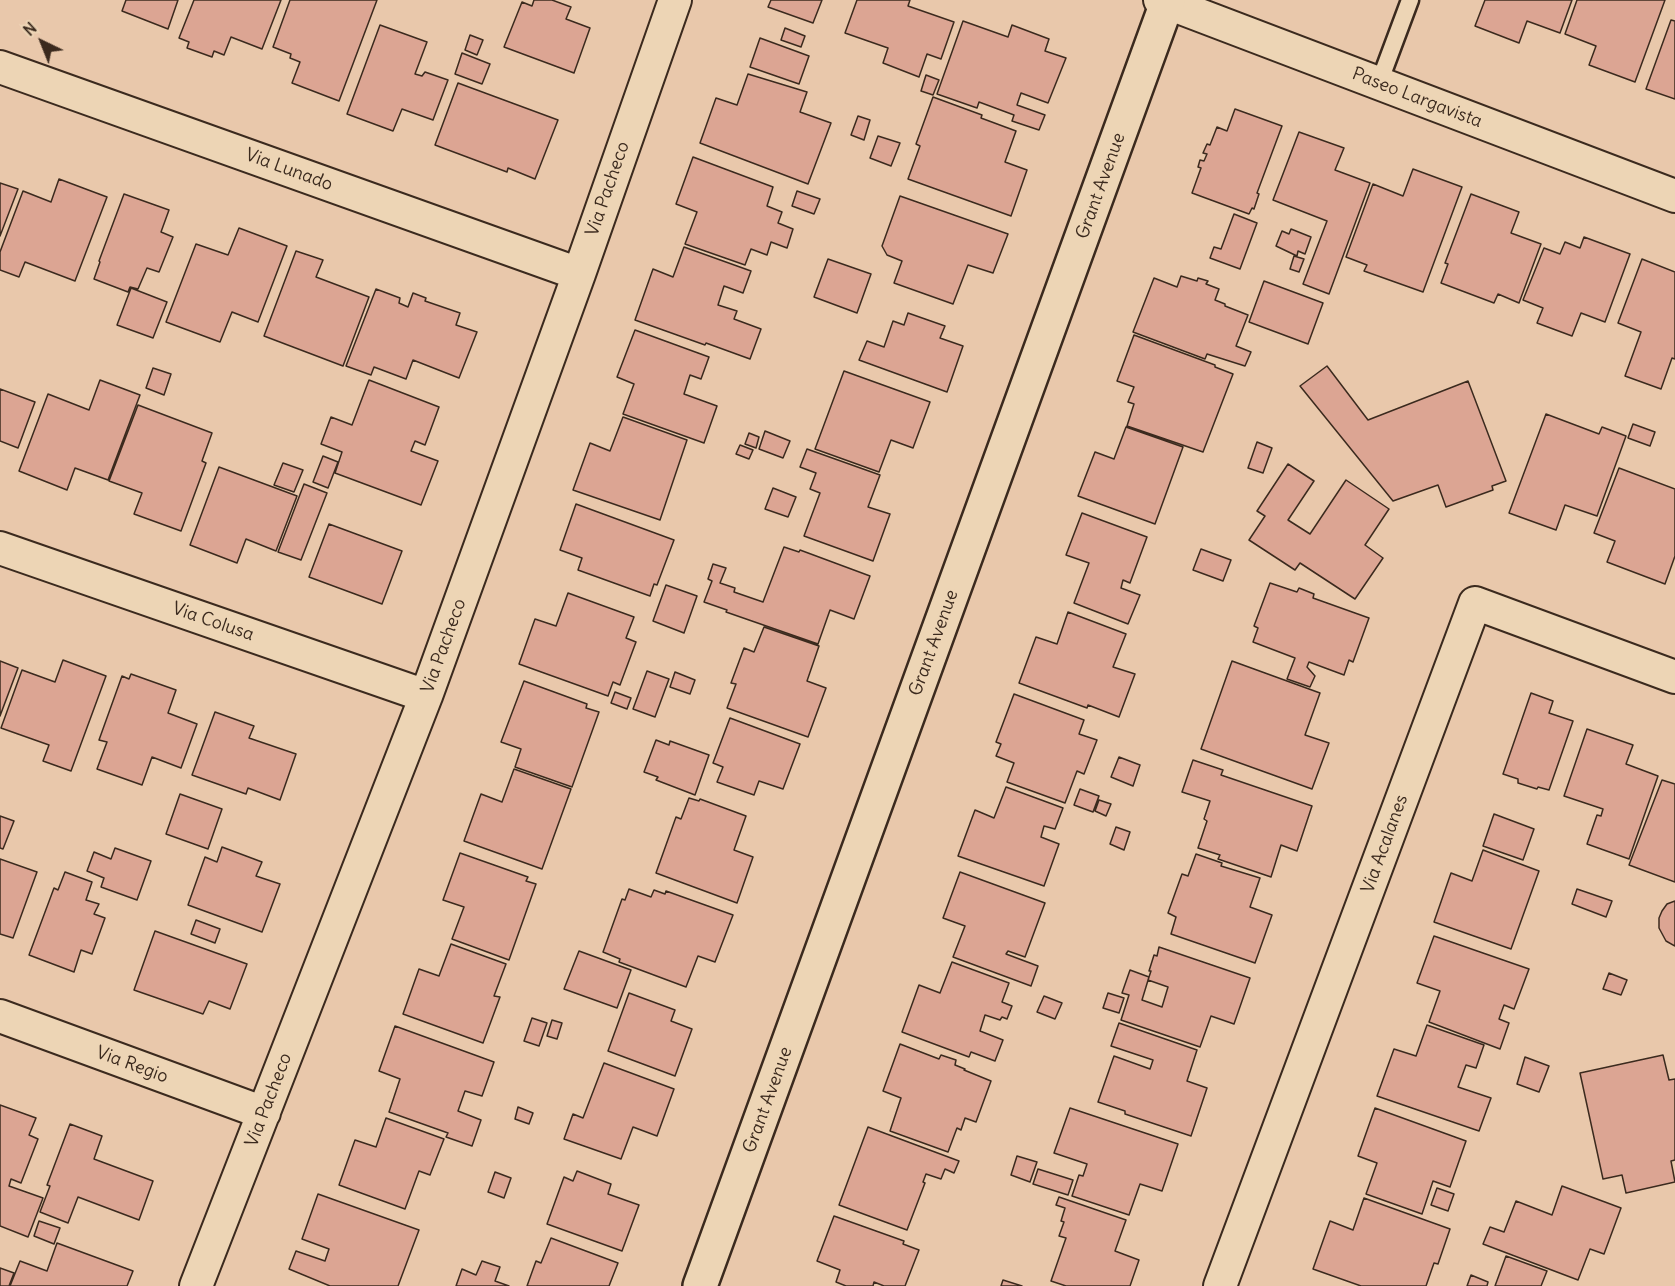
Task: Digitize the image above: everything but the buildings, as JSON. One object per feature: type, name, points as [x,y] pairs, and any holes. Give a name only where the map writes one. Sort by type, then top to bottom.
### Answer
[{"type":"main road","name":"Grant Avenue","points":[[700,1286],[1165,1]]},
{"type":"street","name":"Via Pacheco","points":[[196,1286],[426,696],[675,0]]},
{"type":"street","name":"Paseo Largavista","points":[[1165,1],[1675,196]]},
{"type":"street","name":"Via Lunado","points":[[0,67],[579,273]]},
{"type":"street","name":"Via Colusa","points":[[0,548],[426,696]]},
{"type":"street","name":"Via Acalanes","points":[[1220,1286],[1475,603],[1675,677]]},
{"type":"street","name":"Via Regio","points":[[0,1016],[264,1113]]},
{"type":"lane","points":[[1379,83],[1410,0]]}]
